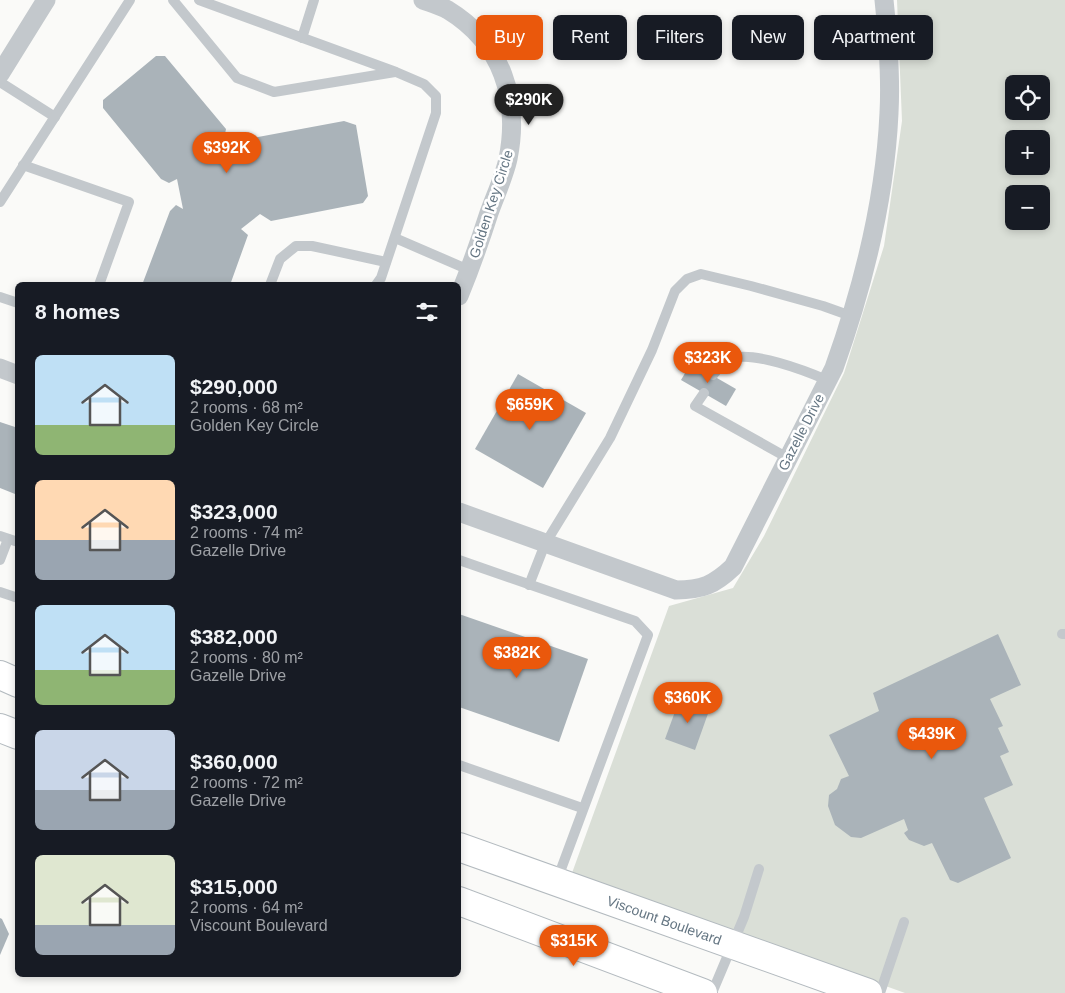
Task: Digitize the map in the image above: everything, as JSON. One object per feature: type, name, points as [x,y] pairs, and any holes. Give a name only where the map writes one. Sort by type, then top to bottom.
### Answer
[{"type":"main road","points":[[0,676],[15,682]]},
{"type":"main road","points":[[0,728],[15,733]]},
{"type":"main road","name":"Viscount Boulevard","points":[[461,848],[868,993]]},
{"type":"main road","points":[[461,902],[703,993]]},
{"type":"street","name":"Golden Key Circle","points":[[423,0],[447,10],[469,25],[492,52],[504,76],[512,107],[512,129],[508,161],[461,291]]},
{"type":"street","name":"Gazelle Drive","points":[[461,513],[676,590],[694,590],[705,587],[720,579],[733,568],[834,368],[867,262],[882,182],[889,113],[889,44],[884,0]]},
{"type":"street","points":[[0,74],[41,2]]},
{"type":"street","points":[[0,368],[15,374]]},
{"type":"lane","points":[[0,202],[130,0]]},
{"type":"lane","points":[[173,0],[237,78],[274,92],[396,72]]},
{"type":"lane","points":[[199,0],[396,72],[424,84],[436,96],[436,113],[395,238],[378,282]]},
{"type":"lane","points":[[302,38],[314,0]]},
{"type":"lane","points":[[0,82],[55,117]]},
{"type":"lane","points":[[23,165],[129,202],[100,282]]},
{"type":"lane","points":[[395,238],[469,270]]},
{"type":"lane","points":[[271,282],[280,259],[296,246],[312,246],[386,262]]},
{"type":"lane","points":[[529,585],[544,544],[610,438],[652,350],[676,291],[687,279],[701,274],[814,303],[851,316]]},
{"type":"lane","points":[[0,297],[15,302]]},
{"type":"lane","points":[[713,375],[719,367],[730,359],[746,357],[799,368],[827,380]]},
{"type":"lane","points":[[704,393],[695,406],[788,458]]},
{"type":"lane","points":[[0,560],[8,539]]},
{"type":"lane","points":[[461,561],[636,621],[648,634],[556,882]]},
{"type":"lane","points":[[0,592],[15,597]]},
{"type":"lane","points":[[461,766],[582,808]]},
{"type":"lane","points":[[712,993],[748,905],[759,869]]},
{"type":"lane","points":[[880,993],[904,922]]},
{"type":"shaded area","points":[[897,0],[1065,0],[1065,993],[905,993],[572,873],[669,606],[733,588],[764,536],[844,373],[884,246],[902,121],[899,60],[933,60],[933,15],[898,15]]},
{"type":"building","points":[[156,56],[165,56],[226,129],[224,139],[252,148],[253,138],[344,121],[356,125],[368,196],[363,203],[271,221],[260,214],[241,229],[248,235],[231,282],[143,282],[170,211],[176,205],[183,209],[177,179],[169,183],[161,179],[103,108],[103,100]]},
{"type":"building","points":[[691,363],[736,389],[726,406],[681,380]]},
{"type":"building","points":[[518,374],[586,413],[543,488],[475,449]]},
{"type":"building","points":[[0,422],[15,427],[15,494],[0,488]]},
{"type":"building","points":[[461,615],[588,659],[559,742],[461,708]]},
{"type":"building","points":[[998,634],[1021,685],[990,699],[1003,726],[998,728],[1009,752],[1000,756],[1013,785],[984,798],[1011,858],[958,883],[950,880],[932,843],[924,846],[909,840],[904,833],[908,830],[904,819],[861,838],[851,837],[835,825],[828,806],[829,795],[837,789],[841,779],[849,776],[829,735],[879,711],[873,693]]},
{"type":"building","points":[[680,698],[710,708],[695,750],[665,739]]},
{"type":"building","points":[[0,918],[9,934],[0,955]]}]
